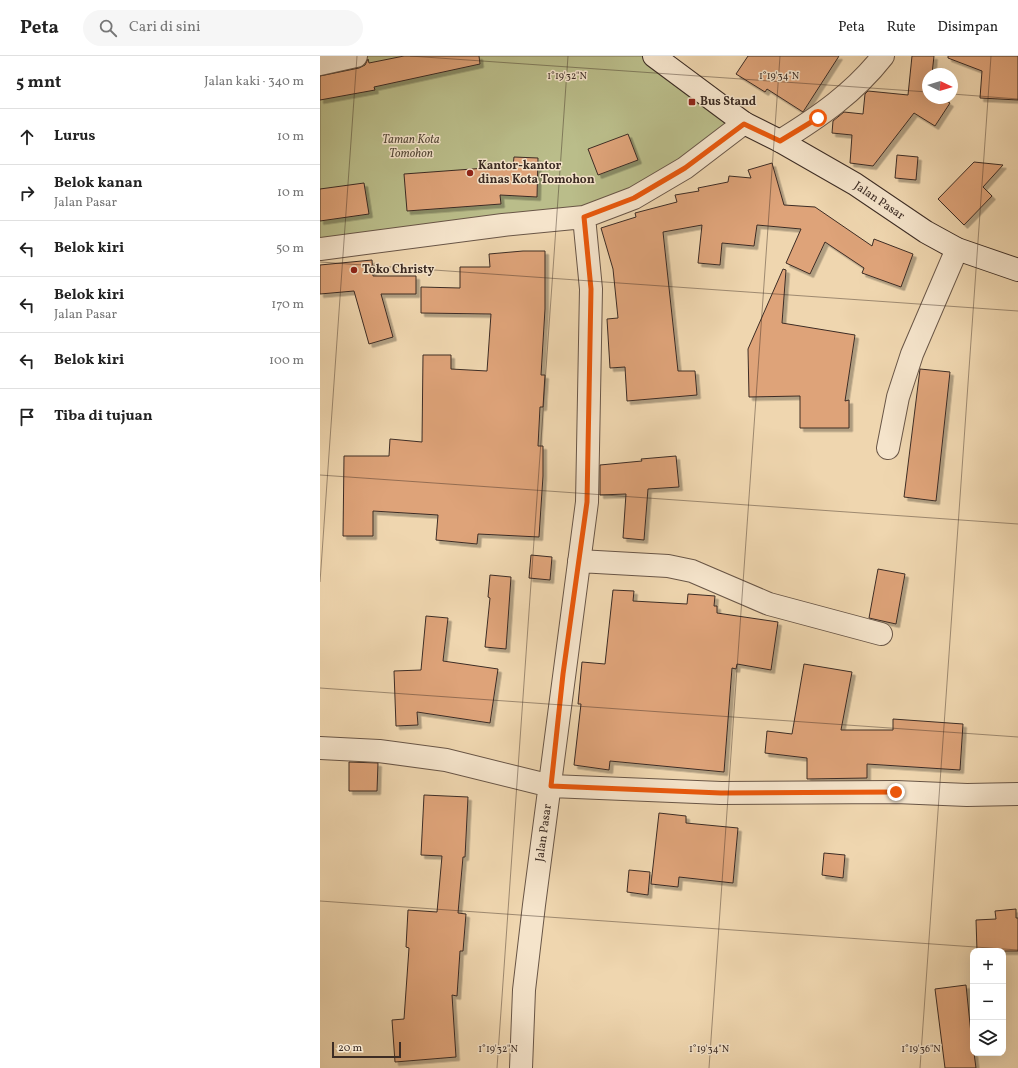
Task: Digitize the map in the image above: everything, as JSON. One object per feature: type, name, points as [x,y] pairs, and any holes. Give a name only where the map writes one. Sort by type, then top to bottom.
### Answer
[{"type":"street","points":[[320,64],[356,56]]},
{"type":"street","name":"Jalan Pasar","points":[[654,56],[744,124],[780,141],[855,184],[926,232],[957,249],[1018,270]]},
{"type":"street","points":[[780,141],[818,118],[866,78],[883,56]]},
{"type":"street","points":[[320,250],[503,225],[584,217],[634,198],[672,176],[744,124]]},
{"type":"street","name":"Jalan Pasar","points":[[521,1068],[524,990],[551,786],[563,674],[587,502],[591,289],[584,217]]},
{"type":"street","points":[[888,448],[898,397],[912,354],[957,249]]},
{"type":"street","points":[[579,561],[668,566],[692,571],[769,604],[881,634]]},
{"type":"street","points":[[320,748],[379,751],[446,760],[551,786],[721,793],[896,792],[967,795],[1018,794]]},
{"type":"green space","name":"Taman Kota Tomohon","points":[[356,56],[654,56],[744,123],[634,198],[320,249],[320,64]]},
{"type":"building","points":[[404,56],[479,56],[480,64],[374,87],[375,90],[320,100],[320,76],[359,68],[365,65],[368,59],[369,63]]},
{"type":"building","points":[[748,56],[839,56],[803,112],[767,89],[765,92],[736,74]]},
{"type":"building","points":[[912,56],[934,56],[933,68],[922,68],[922,104],[949,104],[935,126],[914,113],[873,166],[850,163],[852,135],[832,133],[833,121],[844,112],[863,114],[865,94],[868,91],[908,95]]},
{"type":"building","points":[[948,56],[1018,56],[1018,100],[980,98],[982,71],[948,58]]},
{"type":"building","points":[[628,134],[638,160],[598,175],[588,149]]},
{"type":"building","points":[[897,155],[918,157],[916,180],[895,178]]},
{"type":"building","points":[[514,157],[538,158],[537,197],[500,195],[501,204],[407,211],[404,174],[513,166]]},
{"type":"building","points":[[974,162],[1003,165],[983,187],[992,196],[964,225],[938,199]]},
{"type":"building","points":[[772,163],[784,205],[815,207],[872,246],[874,239],[913,254],[901,287],[862,273],[864,268],[825,242],[810,274],[786,263],[801,229],[757,225],[754,246],[722,243],[720,265],[698,263],[702,225],[663,232],[678,371],[695,371],[697,395],[627,401],[625,367],[610,368],[607,319],[618,318],[613,269],[601,228],[636,217],[635,213],[677,202],[675,195],[699,191],[698,188],[728,182],[729,176],[751,178],[748,170]]},
{"type":"building","points":[[364,183],[369,214],[320,221],[320,189]]},
{"type":"building","points":[[545,251],[545,309],[541,375],[545,375],[543,407],[540,407],[538,446],[543,446],[543,476],[539,537],[478,534],[477,544],[436,540],[438,515],[373,511],[373,536],[343,536],[344,456],[389,456],[390,439],[422,442],[423,355],[451,355],[451,369],[487,371],[491,314],[421,313],[421,287],[460,288],[460,267],[490,267],[489,254]]},
{"type":"building","points":[[372,260],[373,276],[416,276],[416,294],[381,294],[393,337],[369,344],[354,291],[320,294],[320,265]]},
{"type":"building","points":[[783,269],[786,270],[782,323],[855,335],[845,401],[849,400],[849,428],[800,428],[800,396],[749,397],[748,349]]},
{"type":"building","points":[[920,369],[950,372],[936,501],[904,497]]},
{"type":"building","points":[[676,456],[679,487],[648,489],[644,540],[623,538],[626,494],[600,495],[600,465]]},
{"type":"building","points":[[531,555],[552,557],[550,580],[529,578]]},
{"type":"building","points":[[878,569],[905,574],[896,624],[869,618]]},
{"type":"building","points":[[490,575],[511,577],[506,649],[485,647],[490,598],[488,597]]},
{"type":"building","points":[[613,590],[634,591],[633,601],[687,604],[688,594],[715,596],[714,606],[717,606],[717,613],[778,622],[771,670],[737,664],[736,669],[732,668],[724,772],[610,761],[609,770],[574,765],[581,704],[578,704],[582,662],[605,664]]},
{"type":"building","points":[[426,616],[448,618],[443,661],[498,669],[490,723],[417,712],[418,725],[396,726],[394,671],[421,670]]},
{"type":"building","points":[[804,664],[852,672],[841,730],[893,730],[893,719],[963,724],[960,770],[867,764],[867,778],[807,779],[807,758],[765,753],[767,731],[792,734]]},
{"type":"building","points":[[349,762],[378,763],[377,791],[349,791]]},
{"type":"building","points":[[424,795],[468,797],[465,857],[463,857],[458,913],[466,914],[463,951],[460,951],[457,996],[452,995],[456,1057],[395,1062],[392,1020],[404,1019],[409,948],[406,947],[408,910],[437,912],[442,856],[421,855]]},
{"type":"building","points":[[659,813],[686,816],[686,823],[738,828],[733,883],[679,877],[678,887],[651,884]]},
{"type":"building","points":[[824,853],[845,855],[843,878],[822,875]]},
{"type":"building","points":[[629,870],[650,872],[648,895],[627,892]]},
{"type":"building","points":[[1016,909],[1016,918],[1018,918],[1018,951],[1006,951],[1006,948],[977,948],[976,920],[996,919],[995,911]]},
{"type":"building","points":[[966,985],[970,1024],[970,1056],[974,1056],[976,1068],[945,1068],[935,989]]},
{"type":"place","name":"Bus Stand","points":[[692,102]]},
{"type":"place","name":"Kantor-kantor dinas Kota Tomohon","points":[[470,173]]},
{"type":"place","name":"Toko Christy","points":[[354,270]]},
{"type":"route","points":[[818,118],[780,141],[744,124],[685,168],[634,198],[584,217],[591,289],[587,502],[563,674],[551,786],[721,793],[896,792]]}]
